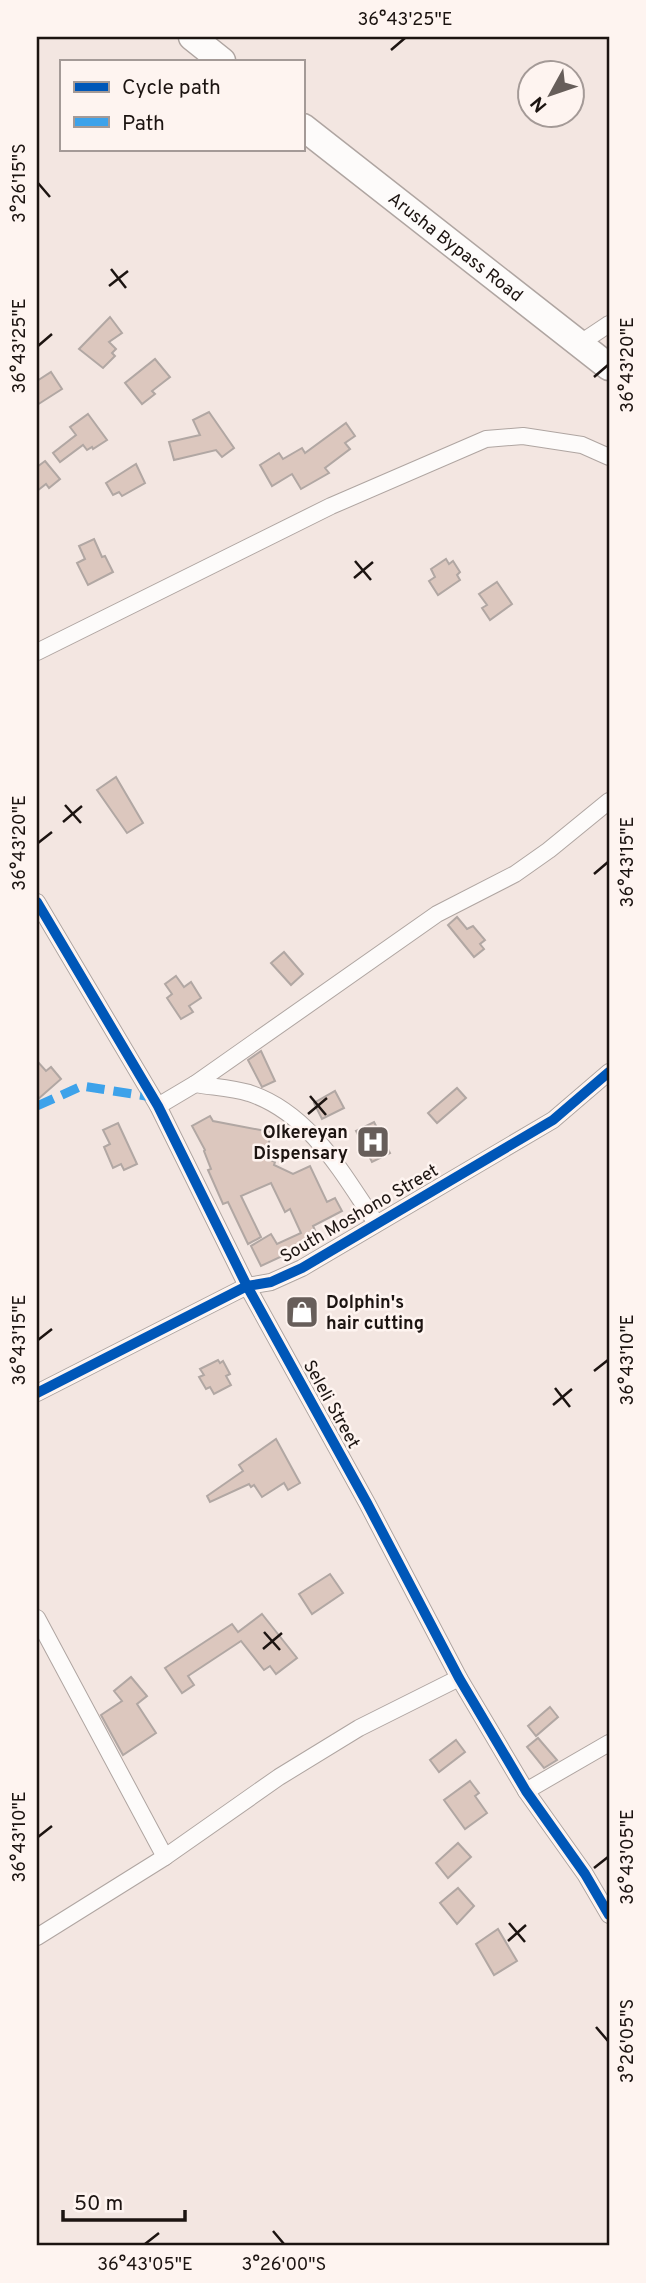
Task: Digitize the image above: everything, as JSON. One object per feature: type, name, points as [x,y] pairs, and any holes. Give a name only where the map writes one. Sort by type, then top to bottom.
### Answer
[{"type":"main road","points":[[192,37],[221,60]]},
{"type":"main road","name":"Arusha Bypass Road","points":[[304,128],[609,368]]},
{"type":"street","points":[[579,344],[609,324]]},
{"type":"street","points":[[37,652],[331,506],[486,439],[523,436],[582,445],[609,457]]},
{"type":"street","points":[[158,1106],[195,1084],[438,914],[464,898],[515,874],[609,801]]},
{"type":"street","name":"Seleli Street","points":[[37,902],[158,1106],[247,1286],[367,1503],[459,1678],[526,1791],[585,1874],[609,1915]]},
{"type":"street","name":"South Moshono Street","points":[[37,1393],[247,1286],[286,1277],[553,1120],[609,1072]]},
{"type":"street","points":[[195,1084],[247,1092],[278,1105],[329,1153],[376,1223]]},
{"type":"street","points":[[37,1618],[165,1857]]},
{"type":"street","points":[[37,1937],[165,1857],[279,1777],[359,1728],[459,1678]]},
{"type":"street","points":[[526,1791],[609,1743]]},
{"type":"building","points":[[110,317],[122,333],[109,342],[116,349],[112,353],[115,356],[103,368],[79,349]]},
{"type":"building","points":[[155,359],[170,377],[152,391],[155,394],[142,404],[125,383]]},
{"type":"building","points":[[51,372],[62,389],[37,405],[37,381]]},
{"type":"building","points":[[209,412],[234,448],[222,457],[216,450],[174,460],[169,442],[200,435],[193,420]]},
{"type":"building","points":[[88,414],[107,440],[93,449],[92,447],[87,450],[83,445],[60,462],[53,453],[76,435],[70,427]]},
{"type":"building","points":[[346,423],[355,436],[345,443],[350,449],[325,468],[329,473],[301,489],[292,474],[272,486],[260,465],[279,453],[283,459],[302,448],[305,453]]},
{"type":"building","points":[[45,461],[60,479],[49,488],[46,484],[37,491],[37,467]]},
{"type":"building","points":[[136,464],[145,483],[122,496],[119,492],[113,495],[106,483]]},
{"type":"building","points":[[94,539],[113,572],[88,585],[77,563],[85,559],[79,546]]},
{"type":"building","points":[[446,559],[449,564],[453,561],[460,572],[457,575],[460,580],[438,595],[429,581],[435,577],[431,569]]},
{"type":"building","points":[[497,582],[512,604],[490,620],[482,608],[487,605],[479,594]]},
{"type":"building","points":[[116,777],[143,823],[127,833],[97,790]]},
{"type":"building","points":[[457,917],[467,929],[473,926],[485,940],[480,944],[484,949],[474,957],[448,925]]},
{"type":"building","points":[[284,952],[303,974],[291,985],[271,963]]},
{"type":"building","points":[[176,976],[184,987],[191,982],[201,998],[189,1006],[193,1012],[181,1019],[167,998],[172,994],[165,984]]},
{"type":"building","points":[[261,1051],[275,1081],[262,1087],[248,1060]]},
{"type":"building","points":[[37,1061],[46,1071],[51,1067],[61,1079],[37,1100]]},
{"type":"building","points":[[457,1088],[466,1098],[437,1123],[428,1113]]},
{"type":"building","points":[[335,1091],[344,1108],[322,1119],[314,1103]]},
{"type":"building","points":[[210,1116],[213,1121],[271,1132],[266,1158],[275,1162],[274,1165],[293,1174],[310,1166],[327,1202],[335,1198],[342,1211],[313,1226],[319,1239],[261,1266],[251,1246],[271,1234],[277,1244],[301,1233],[290,1209],[285,1212],[271,1183],[241,1196],[261,1237],[248,1244],[228,1202],[223,1204],[208,1170],[211,1169],[205,1150],[192,1126]]},
{"type":"building","name":"Olkereyan Dispensary","points":[[374,1122],[390,1153],[372,1162],[356,1131]]},
{"type":"building","points":[[118,1123],[137,1164],[124,1170],[121,1164],[113,1168],[104,1147],[110,1144],[103,1130]]},
{"type":"building","points":[[218,1360],[220,1363],[223,1361],[230,1374],[226,1376],[231,1385],[214,1394],[210,1387],[206,1389],[199,1377],[204,1375],[200,1369]]},
{"type":"building","points":[[276,1439],[300,1483],[288,1490],[284,1483],[262,1497],[254,1485],[251,1487],[249,1484],[210,1502],[207,1496],[243,1471],[239,1465]]},
{"type":"building","points":[[330,1574],[343,1593],[312,1614],[299,1594]]},
{"type":"building","points":[[262,1614],[297,1658],[276,1674],[270,1666],[264,1670],[241,1641],[188,1676],[194,1685],[182,1693],[165,1668],[232,1624],[238,1632]]},
{"type":"building","points":[[131,1677],[147,1696],[137,1704],[156,1733],[123,1755],[101,1715],[122,1701],[114,1691]]},
{"type":"building","points":[[550,1707],[558,1717],[536,1736],[528,1726]]},
{"type":"building","points":[[538,1738],[557,1760],[544,1768],[527,1747]]},
{"type":"building","points":[[456,1740],[465,1752],[439,1772],[430,1760]]},
{"type":"building","points":[[470,1781],[479,1793],[475,1796],[487,1813],[465,1829],[444,1800]]},
{"type":"building","points":[[458,1843],[471,1857],[448,1878],[436,1863]]},
{"type":"building","points":[[458,1888],[474,1906],[457,1924],[440,1903]]},
{"type":"building","points":[[498,1929],[517,1961],[494,1975],[476,1944]]},
{"type":"marked path","points":[[37,1106],[82,1086],[152,1097]]},
{"type":"cycle path","points":[[37,902],[158,1106],[247,1286],[367,1503],[459,1678],[526,1791],[585,1874],[609,1915]]},
{"type":"cycle path","points":[[37,1393],[247,1286],[271,1282],[302,1268],[553,1120],[609,1072]]},
{"type":"place","name":"Olkereyan Dispensary","points":[[373,1142]]},
{"type":"place","name":"Dolphin's hair cutting","points":[[302,1312]]}]
